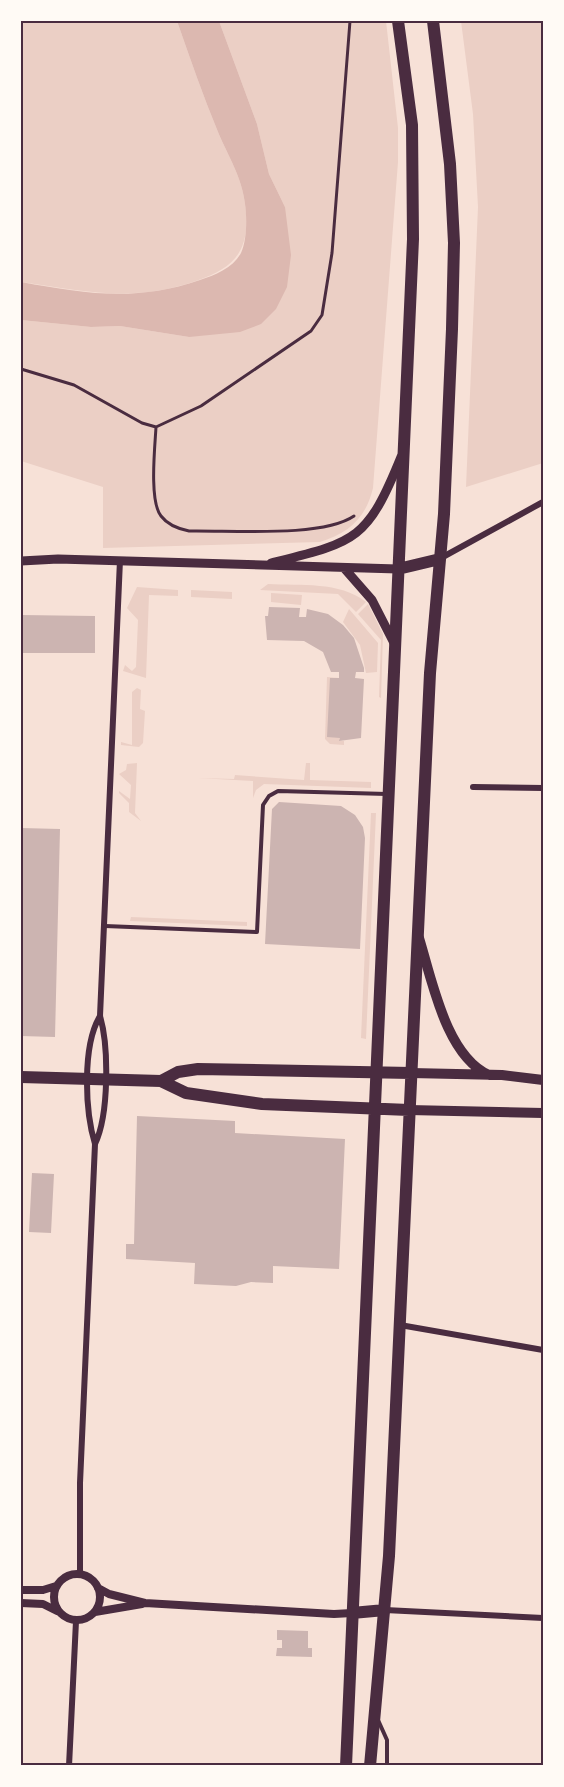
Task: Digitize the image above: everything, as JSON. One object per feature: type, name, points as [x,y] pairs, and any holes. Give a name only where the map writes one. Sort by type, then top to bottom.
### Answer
[{"type":"highway","points":[[346,1766],[414,170],[410,104],[398,21]]},
{"type":"highway","points":[[370,1766],[385,1610],[430,673],[440,559],[451,369],[454,243],[450,153],[433,21]]},
{"type":"highway","points":[[398,569],[440,559]]},
{"type":"highway","points":[[161,1081],[178,1072],[198,1069],[411,1073]]},
{"type":"highway","points":[[21,1077],[161,1081],[186,1093],[227,1100],[374,1110],[410,1110]]},
{"type":"highway","points":[[352,1613],[385,1610]]},
{"type":"main road","points":[[260,566],[331,547],[359,532],[381,505],[403,452]]},
{"type":"main road","points":[[21,561],[120,560],[398,569]]},
{"type":"main road","points":[[344,568],[372,600],[395,646]]},
{"type":"main road","points":[[418,932],[455,1043],[468,1062],[489,1075]]},
{"type":"main road","points":[[411,1073],[489,1075],[543,1080]]},
{"type":"main road","points":[[410,1110],[543,1113]]},
{"type":"street","points":[[440,559],[543,502]]},
{"type":"street","points":[[94,1144],[101,1129],[104,1080],[100,1016],[120,560]]},
{"type":"street","points":[[473,788],[543,788]]},
{"type":"street","points":[[80,1574],[80,1483],[94,1144],[89,1110],[89,1079],[93,1035],[100,1016]]},
{"type":"street","points":[[400,1324],[543,1350]]},
{"type":"street","points":[[21,1590],[43,1590],[56,1586],[66,1576],[80,1574],[91,1579],[98,1588],[110,1594],[145,1603],[352,1613]]},
{"type":"street","points":[[56,1586],[54,1598],[58,1611]]},
{"type":"street","points":[[95,1612],[100,1600],[98,1588]]},
{"type":"street","points":[[21,1603],[43,1604],[76,1621],[83,1620],[95,1612],[145,1603]]},
{"type":"street","points":[[385,1610],[543,1618]]},
{"type":"street","points":[[69,1766],[76,1621]]},
{"type":"lane","points":[[105,926],[257,932],[263,805],[268,796],[278,791],[388,794]]},
{"type":"lane","points":[[374,1715],[383,1727],[387,1740],[387,1766]]},
{"type":"path","points":[[21,369],[74,385],[142,423],[156,427],[201,406],[311,332],[322,315],[332,253],[350,21]]},
{"type":"path","points":[[156,427],[156,506],[162,518],[173,526],[189,531],[311,529],[338,525],[356,515]]},
{"type":"shaded area","points":[[21,21],[177,21],[207,105],[238,176],[243,194],[246,233],[238,254],[231,262],[210,276],[173,288],[151,292],[108,293],[21,282]]},
{"type":"shaded area","points":[[177,21],[219,21],[257,124],[269,174],[285,207],[291,255],[287,287],[276,309],[261,324],[240,332],[189,337],[120,326],[91,327],[21,320],[21,282],[111,294],[154,291],[177,287],[217,273],[233,263],[241,253],[246,222],[241,185],[207,105]]},
{"type":"shaded area","points":[[219,21],[386,21],[398,128],[398,162],[373,488],[366,508],[355,523],[340,534],[320,542],[103,548],[103,487],[21,461],[21,320],[91,327],[120,326],[189,337],[285,207],[269,174],[257,124]]},
{"type":"shaded area","points":[[461,21],[543,21],[543,463],[466,487],[478,207],[473,114]]},
{"type":"shaded area","points":[[268,584],[332,588],[355,595],[366,602],[356,612],[338,594],[260,590]]},
{"type":"shaded area","points":[[137,587],[178,590],[178,596],[149,595],[146,678],[123,671],[125,665],[132,671],[136,667],[138,620],[127,608]]},
{"type":"shaded area","points":[[191,590],[232,592],[232,599],[191,597]]},
{"type":"shaded area","points":[[271,593],[302,595],[301,605],[271,602]]},
{"type":"shaded area","points":[[368,604],[383,634],[381,698],[379,697],[381,640],[358,614]]},
{"type":"shaded area","points":[[349,609],[378,643],[377,672],[366,673],[360,645],[343,622]]},
{"type":"shaded area","points":[[327,677],[339,678],[340,741],[344,741],[344,745],[330,744],[325,739]]},
{"type":"shaded area","points":[[137,688],[141,690],[140,709],[145,711],[143,743],[139,747],[121,745],[121,742],[132,745],[132,692]]},
{"type":"shaded area","points":[[137,763],[135,813],[141,821],[129,812],[129,803],[119,793],[119,791],[130,799],[131,785],[119,774],[126,770],[127,764]]},
{"type":"shaded area","points":[[306,763],[310,763],[310,780],[371,782],[371,788],[264,784],[256,790],[253,798],[253,781],[198,778],[234,779],[235,775],[304,780]]},
{"type":"shaded area","points":[[371,813],[376,813],[366,1039],[361,1038]]},
{"type":"shaded area","points":[[131,917],[247,922],[247,926],[130,921]]},
{"type":"building","points":[[269,607],[300,608],[299,617],[306,617],[307,609],[328,614],[343,625],[354,638],[364,668],[364,672],[356,672],[355,678],[364,679],[361,738],[339,741],[340,738],[327,737],[330,678],[339,678],[339,672],[331,672],[323,652],[304,641],[267,640],[265,616],[268,616]]},
{"type":"building","points":[[21,615],[95,616],[95,653],[21,653]]},
{"type":"building","points":[[279,802],[341,806],[355,815],[363,827],[365,838],[360,949],[265,944],[272,809]]},
{"type":"building","points":[[21,828],[60,829],[55,1037],[21,1036]]},
{"type":"building","points":[[137,1116],[235,1121],[235,1133],[345,1139],[339,1269],[273,1266],[273,1283],[251,1282],[236,1286],[194,1284],[195,1263],[126,1259],[126,1244],[134,1244]]},
{"type":"building","points":[[32,1173],[54,1174],[51,1233],[29,1232]]},
{"type":"building","points":[[277,1630],[308,1631],[308,1648],[312,1648],[312,1657],[276,1656],[277,1648],[282,1648],[282,1640],[277,1640]]}]
